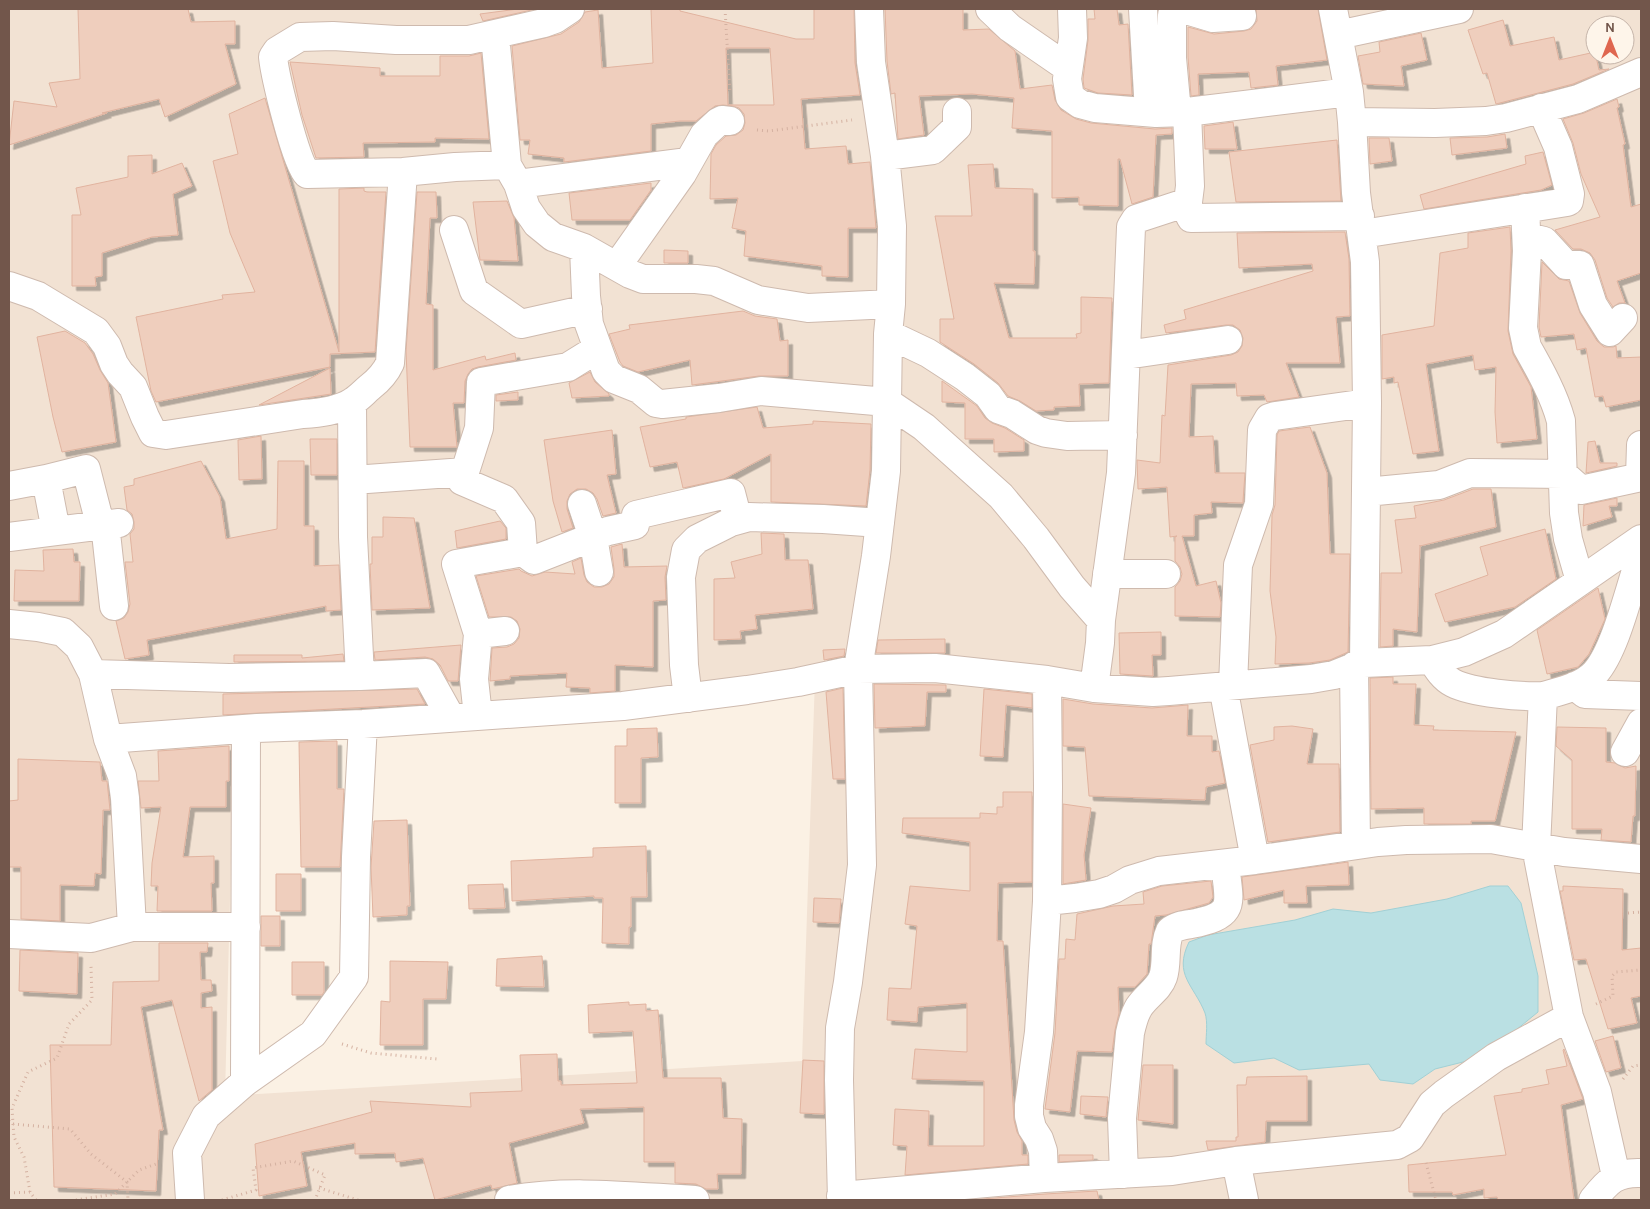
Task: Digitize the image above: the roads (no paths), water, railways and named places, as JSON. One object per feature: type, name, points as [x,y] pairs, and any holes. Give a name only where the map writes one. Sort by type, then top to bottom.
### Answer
[{"type":"street","points":[[570,9],[544,23],[469,40],[396,40],[333,36],[300,37],[277,51],[273,57],[292,138],[303,170],[310,174],[403,172],[455,167],[512,174],[688,162]]},
{"type":"street","points":[[869,9],[871,62],[885,156],[892,226],[891,304],[888,334],[886,471],[858,669],[862,866],[848,982],[840,1028],[839,1080],[842,1198],[1044,1178],[1172,1171],[1236,1161],[1397,1145],[1404,1143],[1410,1138],[1432,1104],[1444,1094],[1496,1057],[1569,1017]]},
{"type":"street","points":[[990,9],[1010,28],[1068,68]]},
{"type":"street","points":[[1072,9],[1072,38],[1067,79],[1070,97],[1074,101],[1095,108],[1149,112],[1182,112],[1349,92]]},
{"type":"street","points":[[1143,9],[1149,112]]},
{"type":"street","points":[[1094,688],[1101,620],[1121,473],[1131,226],[1136,219],[1188,202],[1190,192],[1182,112],[1172,58],[1172,14],[1183,9],[1213,18],[1242,16],[1240,9]]},
{"type":"street","points":[[1333,9],[1349,92],[1356,193],[1365,262],[1366,492],[1359,664],[1356,845]]},
{"type":"street","points":[[1338,35],[1459,9]]},
{"type":"street","points":[[495,35],[512,174],[526,208],[537,224],[553,237],[584,248],[643,278],[714,280],[758,300],[808,308],[891,304]]},
{"type":"street","points":[[1352,122],[1403,124],[1506,118],[1578,99],[1641,72]]},
{"type":"street","points":[[1184,204],[1191,218],[1361,225],[1564,203],[1570,198],[1558,146],[1541,108]]},
{"type":"street","points":[[885,156],[933,150],[957,127],[957,112]]},
{"type":"street","points":[[617,266],[688,162],[704,135],[714,124],[722,120],[730,121]]},
{"type":"street","points":[[9,286],[38,296],[96,331],[107,346],[114,364],[120,373],[134,386],[153,433],[166,435],[322,412],[352,403],[378,381],[390,364],[403,172]]},
{"type":"street","points":[[1525,208],[1527,237],[1523,328],[1527,347],[1549,388],[1561,421],[1564,513],[1568,539],[1580,581]]},
{"type":"street","points":[[454,230],[474,291],[521,324],[588,310]]},
{"type":"street","points":[[1527,237],[1544,241],[1566,265],[1580,265],[1593,304],[1610,332],[1623,318]]},
{"type":"street","points":[[584,248],[590,324],[606,371],[614,379],[643,392],[658,404],[688,402],[761,391],[887,402],[924,427],[1001,496],[1036,538],[1072,587],[1101,620]]},
{"type":"street","points":[[888,334],[928,353],[965,377],[988,395],[998,409],[1012,414],[1037,430],[1067,436],[1123,435]]},
{"type":"street","points":[[1126,355],[1228,340]]},
{"type":"street","points":[[523,552],[521,523],[504,499],[462,481],[479,428],[481,382],[568,367],[597,349]]},
{"type":"street","points":[[352,403],[352,537],[360,676]]},
{"type":"street","points":[[1255,860],[1228,686],[1238,565],[1259,504],[1262,430],[1269,418],[1275,416],[1367,403]]},
{"type":"street","points":[[1366,492],[1439,485],[1470,473],[1563,474],[1581,490],[1641,477],[1641,445]]},
{"type":"street","points":[[9,486],[86,469],[98,516],[113,523]]},
{"type":"street","points":[[353,480],[465,472]]},
{"type":"street","points":[[46,479],[56,531]]},
{"type":"street","points":[[464,717],[474,680],[478,634],[456,564],[523,552],[534,560],[608,531],[635,525],[636,515],[731,494],[738,520]]},
{"type":"street","points":[[582,504],[593,537],[599,572]]},
{"type":"street","points":[[688,698],[684,665],[681,577],[686,550],[697,539],[738,520],[749,517],[880,523]]},
{"type":"street","points":[[9,538],[113,523]]},
{"type":"street","points":[[113,523],[114,606]]},
{"type":"street","points":[[108,739],[623,706],[798,682],[858,669],[936,668],[1047,680],[1094,688],[1153,692],[1323,678],[1359,664],[1432,660],[1464,652],[1504,634],[1641,539]]},
{"type":"street","points":[[1432,660],[1440,673],[1452,682],[1464,687],[1527,697],[1543,696],[1575,686],[1595,673],[1605,658],[1616,632],[1634,602],[1641,555]]},
{"type":"street","points":[[1107,574],[1166,574]]},
{"type":"street","points":[[9,624],[64,632],[79,647],[93,674],[108,739],[116,758],[123,784],[132,927]]},
{"type":"street","points":[[478,634],[505,631]]},
{"type":"street","points":[[93,674],[228,678],[426,673],[464,717]]},
{"type":"street","points":[[1044,1178],[1043,1151],[1039,1139],[1032,1128],[1029,1105],[1039,1032],[1047,901],[1047,680]]},
{"type":"street","points":[[1575,686],[1585,694],[1641,696]]},
{"type":"street","points":[[1543,696],[1536,847],[1569,1017],[1629,1175],[1604,1186],[1593,1200]]},
{"type":"street","points":[[1625,752],[1641,723]]},
{"type":"street","points":[[190,1200],[188,1153],[206,1116],[245,1082],[313,1034],[354,977],[356,857],[363,724]]},
{"type":"street","points":[[245,1082],[246,729]]},
{"type":"street","points":[[1047,901],[1099,894],[1130,880],[1159,871],[1406,840],[1491,840],[1564,852],[1641,859]]},
{"type":"street","points":[[1124,1174],[1122,1118],[1130,1033],[1133,1020],[1139,1007],[1159,985],[1163,976],[1165,950],[1170,931],[1178,926],[1222,915],[1228,908],[1229,899],[1225,864]]},
{"type":"street","points":[[9,934],[91,938],[132,927],[246,927]]},
{"type":"street","points":[[1236,1161],[1244,1200]]},
{"type":"street","points":[[509,1200],[577,1195],[695,1200]]},
{"type":"water","points":[[1490,886],[1508,886],[1521,903],[1538,976],[1538,1012],[1483,1057],[1435,1069],[1413,1084],[1380,1080],[1369,1064],[1299,1070],[1274,1058],[1234,1063],[1206,1044],[1207,1024],[1205,1013],[1184,972],[1183,963],[1189,942],[1208,935],[1295,920],[1333,909],[1371,913],[1447,899]]}]
